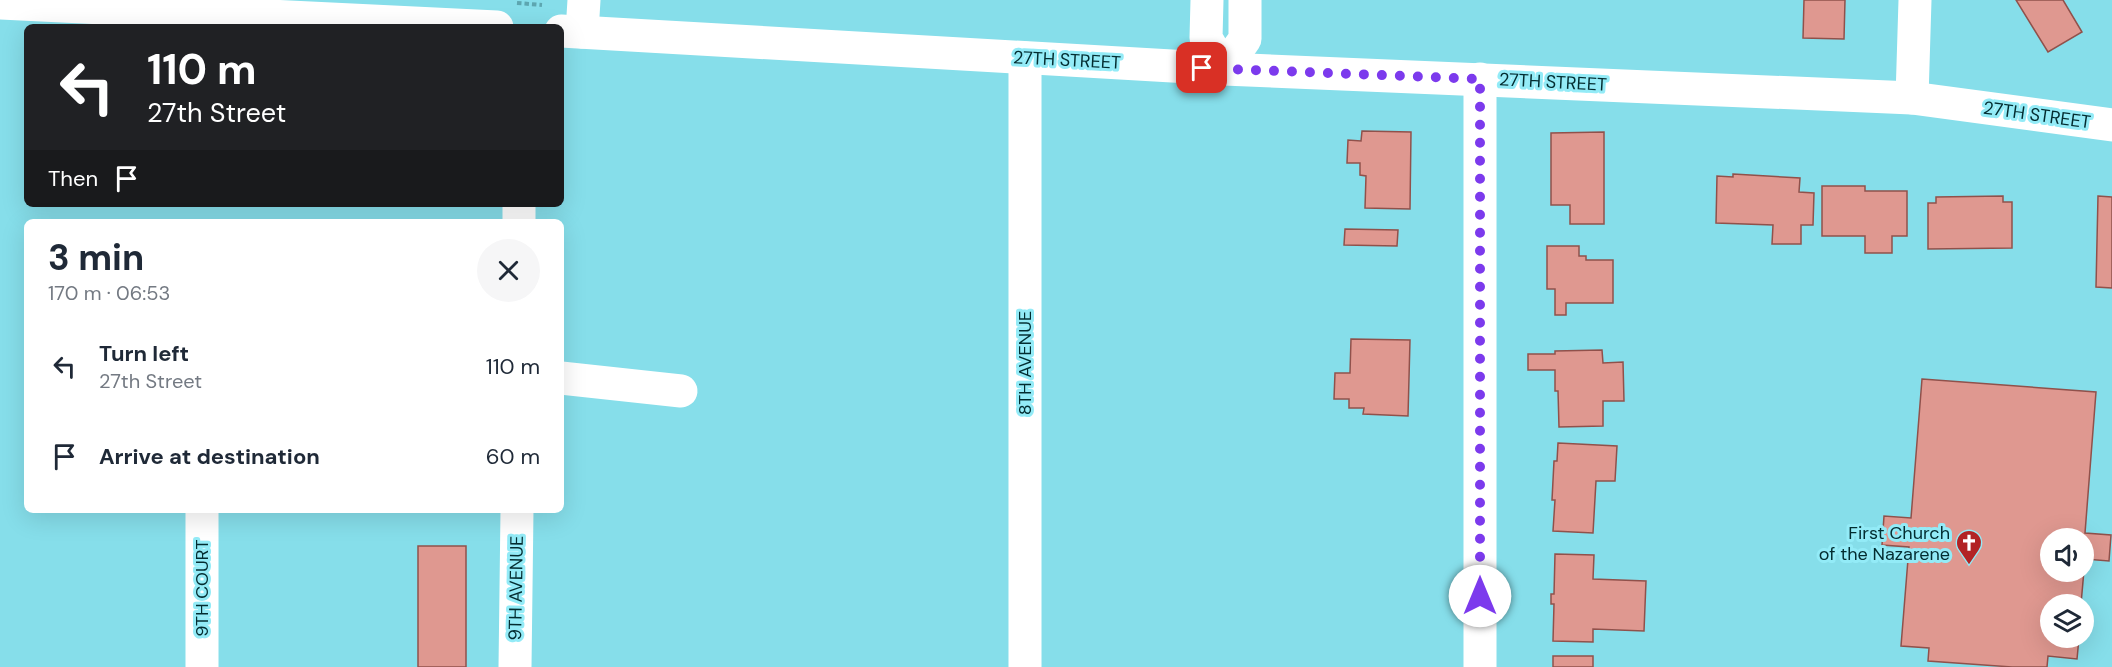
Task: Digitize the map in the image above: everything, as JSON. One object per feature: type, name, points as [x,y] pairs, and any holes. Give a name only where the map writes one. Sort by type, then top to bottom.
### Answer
[{"type":"street","points":[[571,31],[584,0]]},
{"type":"street","points":[[1207,0],[1206,38],[1224,69],[1245,39],[1245,0]]},
{"type":"street","points":[[1912,98],[1915,0]]},
{"type":"street","points":[[0,3],[369,10],[474,24]]},
{"type":"street","name":"27TH STREET","points":[[571,31],[1224,69],[1912,98],[2112,125]]},
{"type":"street","name":"8TH AVENUE","points":[[1025,58],[1025,667]]},
{"type":"street","points":[[1480,79],[1480,667]]},
{"type":"street","points":[[564,378],[681,391]]},
{"type":"street","name":"9TH COURT","points":[[202,513],[202,667]]},
{"type":"street","name":"9TH AVENUE","points":[[515,667],[517,513]]},
{"type":"building","points":[[1804,0],[1845,0],[1844,39],[1803,38]]},
{"type":"building","points":[[2016,0],[2063,0],[2082,32],[2048,52]]},
{"type":"building","points":[[1362,131],[1411,132],[1410,209],[1365,208],[1366,176],[1360,175],[1360,163],[1347,163],[1348,140],[1361,141]]},
{"type":"building","points":[[1604,132],[1604,224],[1570,224],[1570,205],[1551,205],[1551,133]]},
{"type":"building","points":[[1733,174],[1800,178],[1799,192],[1814,193],[1813,225],[1801,225],[1801,244],[1772,244],[1773,225],[1716,223],[1717,176],[1733,177]]},
{"type":"building","points":[[1822,186],[1865,186],[1865,191],[1907,191],[1907,236],[1892,236],[1892,253],[1865,253],[1865,236],[1822,236]]},
{"type":"building","points":[[2003,196],[2003,202],[2012,202],[2012,248],[1928,249],[1928,203],[1936,203],[1936,197]]},
{"type":"building","points":[[2098,196],[2112,197],[2112,288],[2096,287]]},
{"type":"building","points":[[1345,229],[1398,230],[1397,246],[1344,245]]},
{"type":"building","points":[[1547,246],[1579,246],[1579,256],[1586,256],[1586,260],[1613,260],[1613,303],[1566,303],[1566,315],[1555,315],[1555,289],[1547,289]]},
{"type":"building","points":[[1351,339],[1410,340],[1408,416],[1363,414],[1364,408],[1349,408],[1349,399],[1334,399],[1335,373],[1350,373]]},
{"type":"building","points":[[1602,350],[1603,363],[1623,362],[1624,401],[1603,401],[1603,426],[1559,427],[1555,370],[1528,370],[1528,354]]},
{"type":"building","points":[[1922,379],[2096,392],[2085,528],[2040,528],[2040,582],[2083,582],[2082,594],[2040,594],[2040,648],[2078,648],[2077,659],[2048,656],[2047,667],[1928,661],[1929,648],[1901,646],[1909,547],[1882,545],[1884,516],[1911,518]]},
{"type":"building","points":[[1558,443],[1617,446],[1615,481],[1596,481],[1593,533],[1553,531],[1554,461],[1557,461]]},
{"type":"building","points":[[2094,534],[2111,535],[2109,561],[2094,560]]},
{"type":"building","points":[[418,546],[466,546],[466,667],[418,667]]},
{"type":"building","points":[[1555,554],[1594,555],[1593,579],[1646,581],[1644,631],[1593,629],[1593,642],[1553,641],[1554,604],[1551,604],[1551,594],[1554,594]]},
{"type":"building","points":[[1553,656],[1593,656],[1593,667],[1553,667]]},
{"type":"place","name":"First Church of the Nazarene","points":[[1969,566]]},
{"type":"route","points":[[1202,68],[1480,79],[1480,596]]}]
